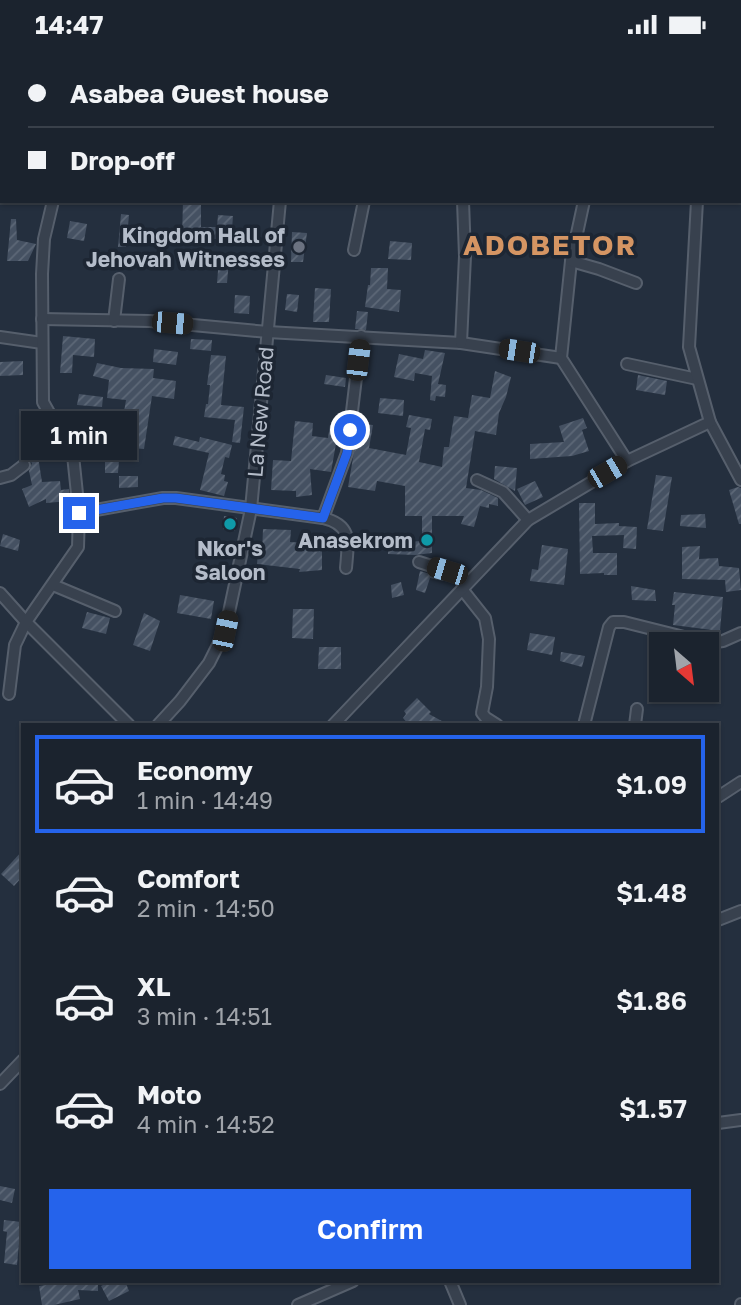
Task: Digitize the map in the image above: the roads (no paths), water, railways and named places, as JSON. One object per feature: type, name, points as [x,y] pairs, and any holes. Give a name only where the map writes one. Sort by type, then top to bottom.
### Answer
[{"type":"street","points":[[9,694],[15,645],[26,622],[78,547],[79,513],[73,455],[43,402],[44,239],[53,203]]},
{"type":"street","name":"La New Road","points":[[160,723],[209,663],[225,631],[251,509],[281,203]]},
{"type":"street","points":[[354,250],[364,203]]},
{"type":"street","points":[[461,343],[466,255],[463,203]]},
{"type":"street","points":[[584,203],[570,261],[561,358],[627,461]]},
{"type":"street","points":[[697,203],[689,321],[690,347],[710,422],[741,480]]},
{"type":"street","points":[[570,261],[636,283]]},
{"type":"street","points":[[114,321],[119,279]]},
{"type":"street","points":[[42,319],[150,321],[268,332],[461,343],[561,358]]},
{"type":"street","points":[[323,518],[347,453],[361,336]]},
{"type":"street","points":[[0,337],[42,343]]},
{"type":"street","points":[[627,364],[697,379]]},
{"type":"street","points":[[335,723],[528,520],[627,461],[710,422]]},
{"type":"street","points":[[0,478],[11,475],[24,465]]},
{"type":"street","points":[[477,480],[503,492],[528,520]]},
{"type":"street","points":[[79,513],[176,498],[323,518],[341,526],[348,537],[346,568]]},
{"type":"street","points":[[419,562],[447,571],[465,585],[485,618],[489,639],[482,713],[494,723]]},
{"type":"street","points":[[53,585],[115,611]]},
{"type":"street","points":[[0,593],[127,723]]},
{"type":"street","points":[[584,723],[609,627],[613,622],[624,622],[708,643],[723,641],[741,633]]},
{"type":"street","points":[[635,723],[637,709]]},
{"type":"street","points":[[719,796],[741,782]]},
{"type":"street","points":[[719,920],[741,911]]},
{"type":"street","points":[[0,1084],[21,1064]]},
{"type":"street","points":[[719,1123],[741,1119]]},
{"type":"street","points":[[298,1305],[348,1283]]},
{"type":"street","points":[[451,1283],[460,1305]]},
{"type":"place","name":"Kingdom Hall of Jehovah Witnesses","points":[[299,247]]},
{"type":"place","name":"Nkor's Saloon","points":[[230,524]]},
{"type":"place","name":"Anasekrom","points":[[427,540]]},
{"type":"district","name":"ADOBETOR","points":[[550,244]]}]
